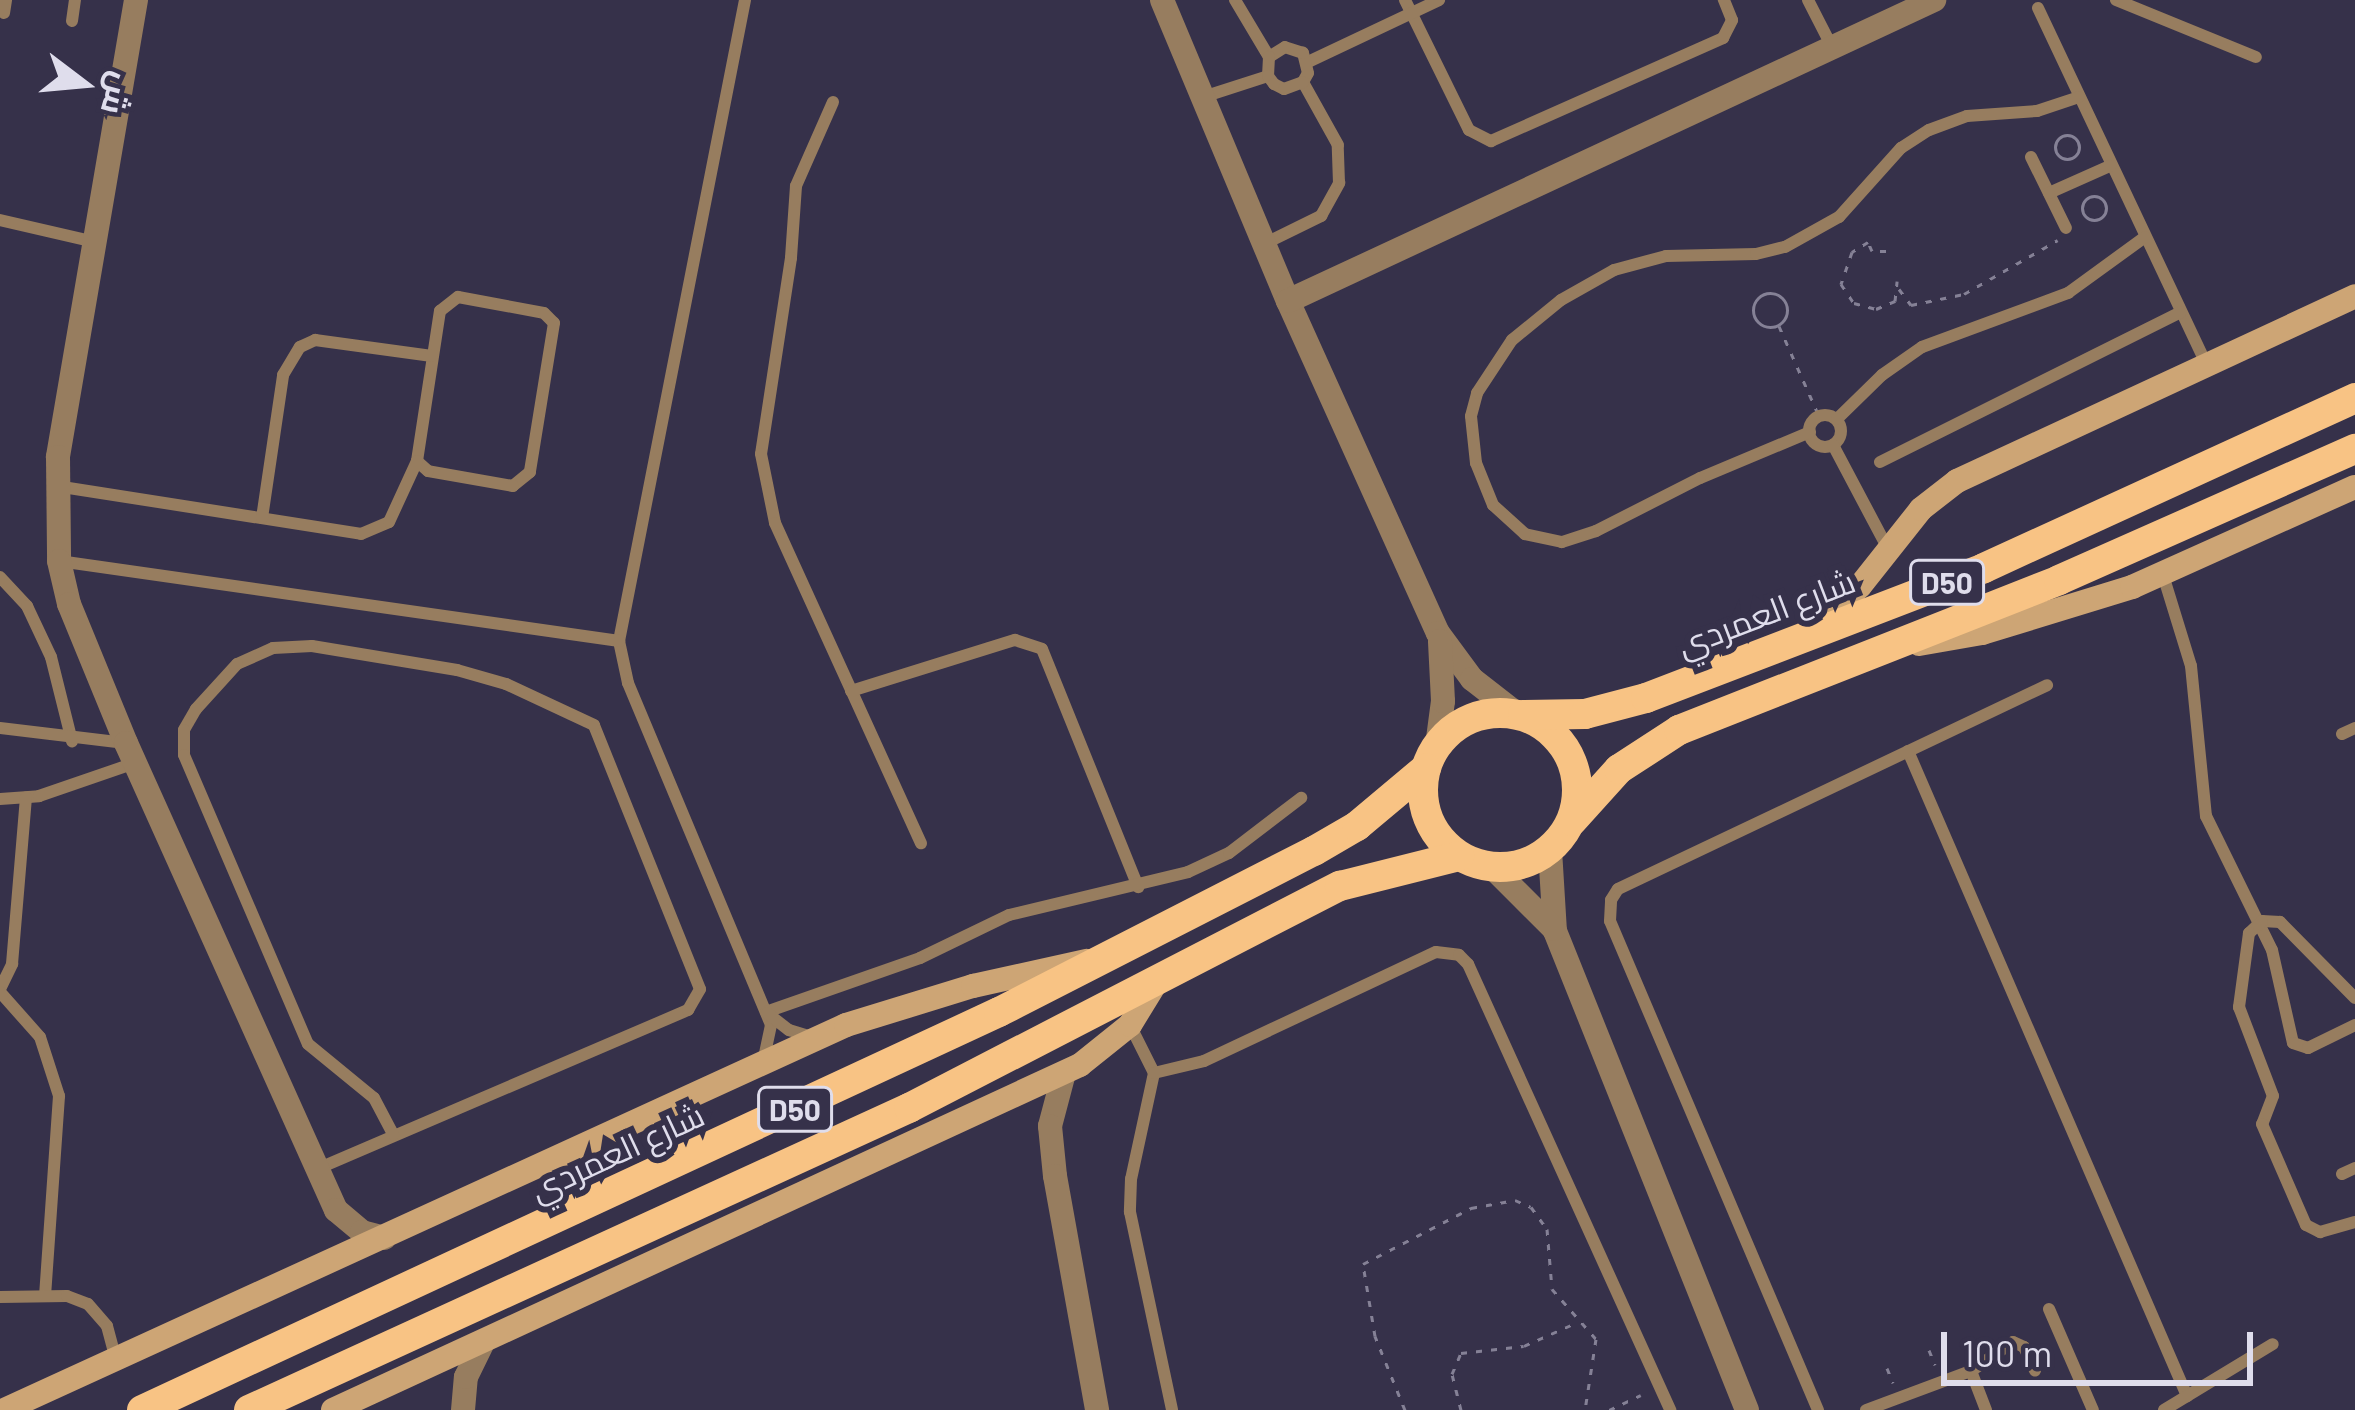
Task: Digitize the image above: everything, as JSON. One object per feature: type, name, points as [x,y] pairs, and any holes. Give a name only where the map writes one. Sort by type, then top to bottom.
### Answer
[{"type":"main road","name":"شارع العمردي","points":[[1520,715],[1565,716],[1626,705],[2068,532],[2355,398]]},
{"type":"main road","name":"D50","points":[[1572,821],[1619,769],[1679,730],[1898,645],[2355,448]]},
{"type":"main road","points":[[1520,715],[1552,731],[1571,757],[1578,789],[1572,821],[1550,850],[1523,865],[1493,868],[1459,856],[1431,824],[1423,796],[1432,757],[1472,718],[1520,715]]},
{"type":"main road","name":"شارع العمردي","points":[[142,1410],[886,1068],[1112,956],[1357,826],[1432,757]]},
{"type":"main road","name":"D50","points":[[249,1410],[909,1108],[1340,886],[1459,856]]},
{"type":"street","points":[[136,0],[55,485],[59,561],[69,604],[131,753],[316,1169],[336,1210],[352,1226],[384,1238]]},
{"type":"street","points":[[1162,0],[1288,301],[1438,633],[1472,680],[1520,715]]},
{"type":"street","points":[[1288,301],[1934,0]]},
{"type":"street","points":[[1810,634],[1861,586],[1922,509],[1957,481],[2355,296]]},
{"type":"street","points":[[1898,645],[1982,633],[2163,575],[2355,487]]},
{"type":"street","points":[[1432,757],[1444,678],[1438,633]]},
{"type":"street","points":[[1550,850],[1555,931],[1747,1410]]},
{"type":"street","points":[[1493,868],[1555,931]]},
{"type":"street","points":[[4,1410],[816,1038],[905,1004],[1112,956]]},
{"type":"street","points":[[332,1410],[1064,1072],[1098,1054],[1130,1025],[1160,975]]},
{"type":"street","points":[[1064,1072],[1050,1126],[1061,1226],[1097,1410]]},
{"type":"street","points":[[1013,1096],[1035,1106],[1050,1126]]},
{"type":"street","points":[[332,1263],[336,1210]]},
{"type":"street","points":[[463,1407],[470,1365],[483,1342]]},
{"type":"street","points":[[410,1375],[446,1382],[463,1407]]},
{"type":"lane","points":[[72,21],[75,0]]},
{"type":"lane","points":[[745,0],[619,640],[628,683],[766,1012],[771,1039],[762,1064]]},
{"type":"lane","points":[[1235,0],[1269,57],[1268,76]]},
{"type":"lane","points":[[1264,244],[1321,216],[1339,182],[1338,145],[1303,82],[1308,62],[1408,6],[1438,0]]},
{"type":"lane","points":[[1408,6],[1469,130],[1491,141],[1723,38],[1732,20],[1724,0]]},
{"type":"lane","points":[[2116,0],[2256,56]]},
{"type":"lane","points":[[1814,2],[1832,48]]},
{"type":"lane","points":[[2038,8],[2208,366]]},
{"type":"lane","points":[[1269,57],[1285,46],[1295,48],[1308,62]]},
{"type":"lane","points":[[1203,97],[1268,76]]},
{"type":"lane","points":[[1268,76],[1284,89],[1303,82]]},
{"type":"lane","points":[[1837,419],[1819,416],[1810,432],[1718,469],[1613,524],[1562,542],[1525,534],[1493,505],[1476,463],[1471,416],[1477,393],[1512,340],[1561,299],[1614,271],[1666,256],[1756,254],[1785,247],[1839,217],[1901,148],[1929,130],[1967,116],[2037,111],[2079,97]]},
{"type":"lane","points":[[833,102],[796,186],[791,259],[761,454],[775,523],[921,843]]},
{"type":"lane","points":[[2031,158],[2066,227]]},
{"type":"lane","points":[[2049,193],[2110,166]]},
{"type":"lane","points":[[0,220],[96,242]]},
{"type":"lane","points":[[1837,419],[1882,375],[1922,347],[2068,293],[2145,237]]},
{"type":"lane","points":[[55,485],[361,534],[376,530],[397,509],[417,461],[440,311],[451,299],[544,313],[554,322],[526,478],[513,485],[428,471],[417,461]]},
{"type":"lane","points":[[1880,461],[2181,312]]},
{"type":"lane","points":[[262,518],[283,375],[299,346],[315,340],[432,356]]},
{"type":"lane","points":[[1833,445],[1841,433],[1837,419]]},
{"type":"lane","points":[[1810,432],[1818,445],[1833,445]]},
{"type":"lane","points":[[1833,445],[1888,549]]},
{"type":"lane","points":[[59,561],[619,640]]},
{"type":"lane","points":[[2163,575],[2191,666],[2206,816],[2276,960],[2293,1043],[2308,1048],[2355,1025]]},
{"type":"lane","points":[[0,577],[28,606],[51,657],[72,741]]},
{"type":"lane","points":[[851,691],[1015,640],[1042,649],[1138,887]]},
{"type":"lane","points":[[316,1169],[688,1010],[699,996],[698,979],[602,734],[585,718],[458,670],[312,646],[273,648],[237,664],[196,709],[184,730],[184,755],[308,1044],[364,1088],[393,1135]]},
{"type":"lane","points":[[1818,1410],[1609,907],[1618,889],[2047,686]]},
{"type":"lane","points":[[0,728],[131,753]]},
{"type":"lane","points":[[1908,751],[2187,1396]]},
{"type":"lane","points":[[0,799],[26,798],[131,753]]},
{"type":"lane","points":[[26,798],[12,964],[0,990],[40,1036],[58,1096],[45,1295]]},
{"type":"lane","points":[[766,1012],[920,958],[1009,915],[1138,887],[1228,853],[1300,798]]},
{"type":"lane","points":[[2258,922],[2273,920],[2286,926],[2354,1001]]},
{"type":"lane","points":[[2258,922],[2246,942],[2240,1007],[2273,1096],[2261,1121],[2306,1225],[2320,1232],[2355,1222]]},
{"type":"lane","points":[[1154,1072],[1204,1061],[1436,952],[1459,955],[1670,1410]]},
{"type":"lane","points":[[766,1012],[789,1030],[816,1038]]},
{"type":"lane","points":[[1130,1025],[1154,1072],[1130,1202],[1172,1410]]},
{"type":"lane","points":[[0,1297],[67,1296],[98,1314],[116,1359]]},
{"type":"lane","points":[[2050,1309],[2092,1410]]},
{"type":"lane","points":[[1866,1410],[1901,1404],[1971,1371],[2013,1342],[2024,1347],[2035,1371]]},
{"type":"lane","points":[[2164,1410],[2273,1344]]},
{"type":"lane","points":[[1971,1371],[1986,1410]]},
{"type":"path","points":[[2060,133],[2079,141],[2071,158],[2055,149],[2060,133]]},
{"type":"path","points":[[2100,218],[2103,226]]},
{"type":"path","points":[[1898,281],[1911,305],[1964,294],[2055,243],[2066,227]]},
{"type":"path","points":[[1886,251],[1872,251],[1868,242],[1852,252],[1841,284],[1864,308],[1894,302],[1892,292],[1899,289]]},
{"type":"path","points":[[1761,294],[1778,294],[1785,301],[1785,318],[1778,325],[1761,325],[1755,318],[1753,310],[1761,294]]},
{"type":"path","points":[[1778,325],[1819,416]]},
{"type":"path","points":[[1406,1410],[1375,1336],[1361,1270],[1370,1257],[1482,1204],[1523,1202],[1538,1213],[1550,1238],[1555,1294],[1598,1344],[1585,1410]]},
{"type":"path","points":[[1452,1410],[1461,1409],[1452,1374],[1461,1353],[1525,1346],[1580,1321]]},
{"type":"path","points":[[1609,1410],[1658,1386]]}]
